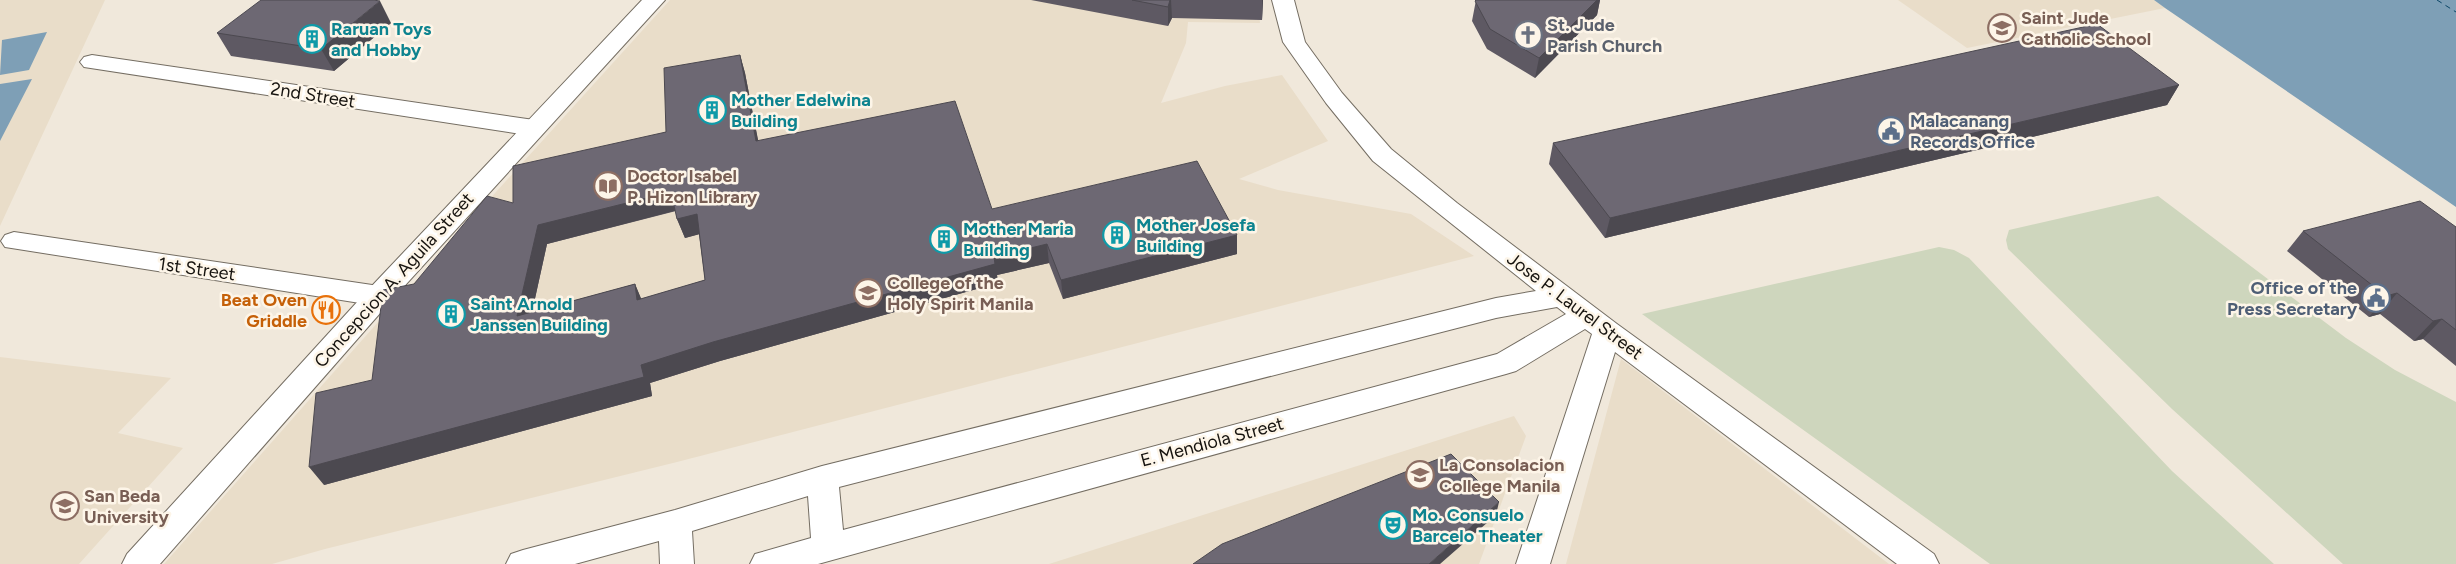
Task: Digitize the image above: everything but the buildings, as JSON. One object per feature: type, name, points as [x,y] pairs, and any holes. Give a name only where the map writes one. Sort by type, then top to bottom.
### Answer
[{"type":"street","name":"Jose P. Laurel Street","points":[[1283,0],[1294,42],[1334,98],[1382,155],[1448,209],[1597,323],[1922,564]]},
{"type":"street","name":"Concepcion A. Aguila Street","points":[[139,564],[379,296],[648,1]]},
{"type":"street","name":"2nd Street","points":[[92,62],[534,128]]},
{"type":"street","name":"1st Street","points":[[14,241],[379,296]]},
{"type":"street","points":[[522,564],[675,523],[822,479],[1486,310],[1563,296]]},
{"type":"street","points":[[1533,564],[1597,323]]},
{"type":"street","name":"E. Mendiola Street","points":[[767,564],[1506,362],[1597,323]]},
{"type":"street","points":[[822,479],[828,547]]},
{"type":"street","points":[[675,523],[677,564]]},
{"type":"shaded area","points":[[0,0],[105,0],[0,226]]},
{"type":"shaded area","name":"College of the Holy Spirit Manila","points":[[670,0],[1257,0],[1260,23],[1188,22],[1186,43],[1161,103],[1225,86],[1282,75],[1328,141],[1239,179],[1278,190],[1411,214],[1474,256],[677,462],[325,549],[272,564],[164,564],[371,330]]},
{"type":"shaded area","name":"Saint Jude Catholic School","points":[[1898,0],[2154,0],[2165,8],[1967,48]]},
{"type":"shaded area","name":"San Beda University","points":[[0,357],[171,378],[118,433],[183,448],[79,564],[0,564]]},
{"type":"shaded area","points":[[1621,359],[1889,564],[1566,564]]},
{"type":"shaded area","name":"La Consolacion College Manila","points":[[1514,416],[1526,436],[1479,564],[1049,564]]},
{"type":"green space","points":[[2158,196],[2346,338],[2395,370],[2456,402],[2456,564],[2343,564],[2172,409],[2008,249],[2006,240],[2009,230]]},
{"type":"green space","points":[[1939,247],[1954,250],[1969,258],[2172,471],[2274,564],[1990,564],[1642,314]]},
{"type":"water","points":[[2154,0],[2456,0],[2456,207],[2165,8]]},
{"type":"water","points":[[47,32],[29,70],[0,75],[2,40]]},
{"type":"water","points":[[32,79],[0,141],[0,84]]},
{"type":"ferry route","points":[[2437,0],[2456,12]]},
{"type":"place","name":"Saint Jude Catholic School","points":[[2002,28]]},
{"type":"place","name":"St. Jude Parish Church","points":[[1528,35]]},
{"type":"place","name":"Raruan Toys and Hobby","points":[[312,39]]},
{"type":"place","name":"Mother Edelwina Building","points":[[712,110]]},
{"type":"place","name":"Malacanang Records Office","points":[[1891,131]]},
{"type":"place","name":"Doctor Isabel P. Hizon Library","points":[[608,186]]},
{"type":"place","name":"Mother Josefa Building","points":[[1117,235]]},
{"type":"place","name":"Mother Maria Building","points":[[944,239]]},
{"type":"place","name":"College of the Holy Spirit Manila","points":[[868,293]]},
{"type":"place","name":"Office of the Press Secretary","points":[[2376,298]]},
{"type":"place","name":"Beat Oven Griddle","points":[[326,310]]},
{"type":"place","name":"Saint Arnold Janssen Building","points":[[451,314]]},
{"type":"place","name":"La Consolacion College Manila","points":[[1420,475]]},
{"type":"place","name":"San Beda University","points":[[65,506]]},
{"type":"place","name":"Mo. Consuelo Barcelo Theater","points":[[1393,525]]}]
